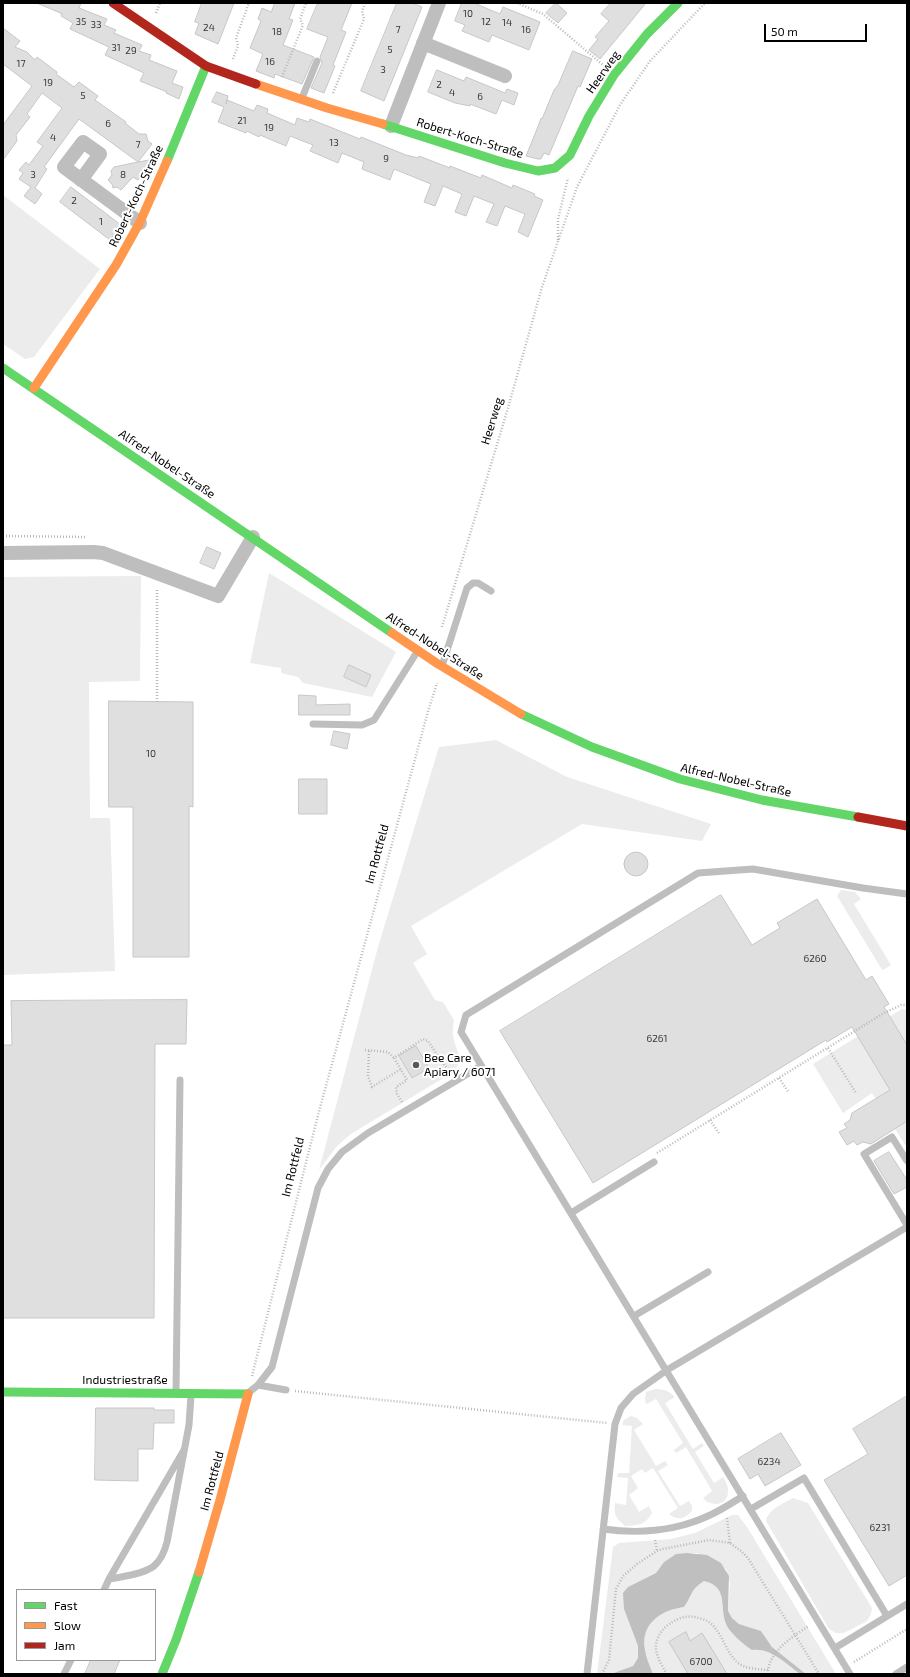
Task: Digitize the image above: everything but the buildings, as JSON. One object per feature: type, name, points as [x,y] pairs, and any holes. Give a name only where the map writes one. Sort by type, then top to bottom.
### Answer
[{"type":"street","name":"Robert-Koch-Straße","points":[[113,3],[127,8],[206,66],[276,92],[390,126],[505,163],[538,171],[555,168],[560,164]]},
{"type":"street","points":[[390,126],[439,3]]},
{"type":"street","name":"Heerweg","points":[[560,164],[570,155],[589,116],[614,75],[647,34],[678,3]]},
{"type":"street","points":[[423,43],[505,76]]},
{"type":"street","name":"Robert-Koch-Straße","points":[[34,388],[118,261],[140,224],[206,66]]},
{"type":"street","points":[[81,180],[140,224]]},
{"type":"street","name":"Alfred-Nobel-Straße","points":[[3,368],[440,665],[508,707],[547,727],[592,747],[680,779],[762,800],[907,826]]},
{"type":"street","points":[[3,553],[103,553],[218,596],[253,537]]},
{"type":"street","name":"Industriestraße","points":[[3,1392],[191,1392],[248,1394]]},
{"type":"street","name":"Im Rottfeld","points":[[162,1674],[181,1628],[199,1575],[248,1394]]},
{"type":"lane","points":[[302,100],[317,61]]},
{"type":"lane","points":[[440,665],[467,588],[473,583],[478,583],[491,591]]},
{"type":"lane","points":[[313,724],[362,725],[374,720],[418,650]]},
{"type":"lane","points":[[850,1674],[461,1032],[466,1015],[698,873],[753,869],[862,888],[907,894]]},
{"type":"lane","points":[[248,1394],[258,1385],[272,1367],[318,1188],[328,1168],[342,1152],[361,1137],[481,1066]]},
{"type":"lane","points":[[176,1392],[180,1080]]},
{"type":"lane","points":[[587,1674],[615,1424],[621,1408],[633,1394],[667,1370],[907,1226],[864,1154],[892,1137],[907,1161]]},
{"type":"lane","points":[[571,1213],[654,1162]]},
{"type":"lane","points":[[634,1316],[708,1272]]},
{"type":"lane","points":[[258,1385],[286,1390]]},
{"type":"lane","points":[[110,1579],[136,1574],[154,1566],[163,1555],[167,1542],[189,1425],[191,1392]]},
{"type":"lane","points":[[105,1589],[184,1450]]},
{"type":"lane","points":[[751,1509],[804,1478],[887,1616]]},
{"type":"lane","points":[[603,1529],[623,1532],[678,1527],[708,1516],[743,1496]]},
{"type":"lane","points":[[834,1648],[907,1604]]},
{"type":"lane","points":[[64,1674],[70,1661]]},
{"type":"lane","points":[[896,1674],[907,1667]]},
{"type":"path","points":[[227,74],[238,46],[236,38],[249,3]]},
{"type":"path","points":[[276,92],[303,25],[300,19],[306,3]]},
{"type":"path","points":[[327,108],[364,19],[362,11],[365,3]]},
{"type":"path","points":[[517,3],[543,14],[614,75]]},
{"type":"path","name":"Heerweg","points":[[442,631],[542,287],[577,187],[620,105],[650,61],[705,3]]},
{"type":"path","points":[[558,242],[558,219],[568,177]]},
{"type":"path","points":[[157,573],[157,702]]},
{"type":"path","name":"Im Rottfeld","points":[[248,1394],[317,1119],[427,715],[437,686],[440,665]]},
{"type":"path","points":[[654,1162],[655,1154],[884,1013],[907,1005]]},
{"type":"path","points":[[394,1058],[422,1039],[426,1039],[445,1066],[460,1078]]},
{"type":"path","points":[[828,1048],[856,1093]]},
{"type":"path","points":[[365,1050],[388,1052],[394,1058],[408,1080],[398,1085],[396,1090],[407,1110]]},
{"type":"path","points":[[369,1051],[368,1076],[372,1087],[401,1069]]},
{"type":"path","points":[[779,1078],[789,1093]]},
{"type":"path","points":[[710,1120],[719,1133]]},
{"type":"path","points":[[286,1390],[615,1424]]},
{"type":"path","points":[[725,1507],[730,1543]]},
{"type":"path","points":[[602,1674],[609,1660],[616,1589],[623,1576],[637,1564],[657,1551],[710,1540],[730,1543],[748,1558],[819,1674]]},
{"type":"path","points":[[667,1674],[658,1657],[655,1644],[659,1634],[665,1626],[682,1617],[693,1616],[703,1619],[716,1629],[738,1662],[746,1667],[768,1670]]},
{"type":"path","points":[[768,1674],[768,1670],[779,1649],[795,1635],[818,1621]]},
{"type":"path","points":[[846,1667],[907,1629]]},
{"type":"shaded area","points":[[3,195],[100,269],[34,357],[25,359],[3,344]]},
{"type":"shaded area","points":[[269,573],[396,652],[372,697],[303,683],[298,677],[281,673],[281,668],[250,663]]},
{"type":"shaded area","points":[[141,576],[140,681],[89,682],[90,818],[110,818],[115,971],[3,975],[3,577]]},
{"type":"shaded area","points":[[496,740],[567,777],[711,824],[702,841],[582,824],[411,926],[427,954],[413,963],[435,1000],[443,1002],[454,1020],[453,1035],[459,1055],[459,1062],[455,1071],[351,1134],[337,1146],[319,1170],[378,947],[439,747]]},
{"type":"shaded area","points":[[841,890],[855,892],[861,899],[854,904],[891,965],[883,970],[837,896]]},
{"type":"shaded area","points":[[902,1009],[907,1010],[907,1148],[872,1093],[843,1113],[813,1064]]},
{"type":"shaded area","points":[[661,1389],[671,1393],[675,1397],[665,1403],[693,1449],[702,1443],[704,1446],[695,1452],[714,1483],[723,1477],[728,1487],[728,1493],[725,1501],[714,1504],[703,1498],[712,1491],[686,1447],[676,1453],[674,1450],[683,1443],[656,1399],[646,1404],[646,1392]]},
{"type":"shaded area","points":[[631,1416],[637,1418],[643,1424],[634,1430],[656,1466],[665,1461],[668,1465],[658,1471],[680,1506],[689,1501],[692,1506],[692,1511],[686,1516],[675,1518],[669,1514],[678,1508],[653,1468],[645,1473],[642,1469],[631,1476],[638,1488],[629,1495],[639,1512],[649,1506],[652,1513],[647,1520],[641,1524],[625,1526],[616,1516],[615,1503],[626,1505],[628,1478],[617,1477],[618,1473],[629,1473],[632,1426],[622,1425],[624,1420]]},
{"type":"shaded area","points":[[793,1498],[808,1503],[872,1608],[871,1614],[867,1621],[844,1633],[836,1633],[829,1629],[766,1521],[767,1517],[773,1510]]},
{"type":"shaded area","points":[[732,1515],[738,1515],[747,1527],[836,1674],[806,1674],[772,1647],[761,1631],[739,1624],[732,1618],[728,1611],[730,1583],[726,1569],[697,1553],[676,1554],[664,1562],[656,1573],[628,1587],[624,1609],[638,1646],[638,1658],[633,1666],[624,1670],[611,1674],[597,1674],[613,1547],[619,1543],[671,1539],[695,1533]]},
{"type":"shaded area","points":[[687,1553],[707,1555],[721,1563],[729,1576],[728,1611],[732,1618],[739,1624],[761,1631],[772,1647],[806,1674],[800,1674],[772,1654],[765,1651],[752,1650],[737,1638],[726,1624],[720,1592],[712,1584],[704,1581],[694,1590],[684,1607],[668,1611],[660,1615],[649,1626],[644,1641],[647,1659],[653,1674],[611,1674],[633,1666],[638,1658],[638,1646],[624,1609],[623,1593],[628,1587],[656,1573],[664,1562],[676,1554]]},
{"type":"shaded area","points":[[704,1581],[712,1584],[720,1592],[726,1624],[737,1638],[752,1650],[765,1651],[778,1657],[800,1674],[653,1674],[647,1659],[644,1641],[649,1626],[660,1615],[668,1611],[684,1607],[694,1590]]},
{"type":"traffic: fast","points":[[383,124],[505,163],[538,171],[555,168],[570,155],[589,116],[614,75],[647,34],[678,3]]},
{"type":"traffic: fast","points":[[167,161],[206,66]]},
{"type":"traffic: fast","points":[[3,368],[392,633]]},
{"type":"traffic: fast","points":[[521,714],[592,747],[680,779],[762,800],[858,817]]},
{"type":"traffic: fast","points":[[3,1392],[248,1394]]},
{"type":"traffic: fast","points":[[162,1674],[176,1640],[199,1572]]},
{"type":"traffic: slow","points":[[256,84],[327,108],[383,124]]},
{"type":"traffic: slow","points":[[34,388],[116,265],[140,222],[167,161]]},
{"type":"traffic: slow","points":[[392,633],[438,664],[521,714]]},
{"type":"traffic: slow","points":[[199,1572],[248,1394]]},
{"type":"traffic: jam","points":[[113,3],[206,66],[256,84]]},
{"type":"traffic: jam","points":[[858,817],[907,826]]},
{"type":"place","name":"Bee Care Apiary / 6071","points":[[416,1065]]}]
